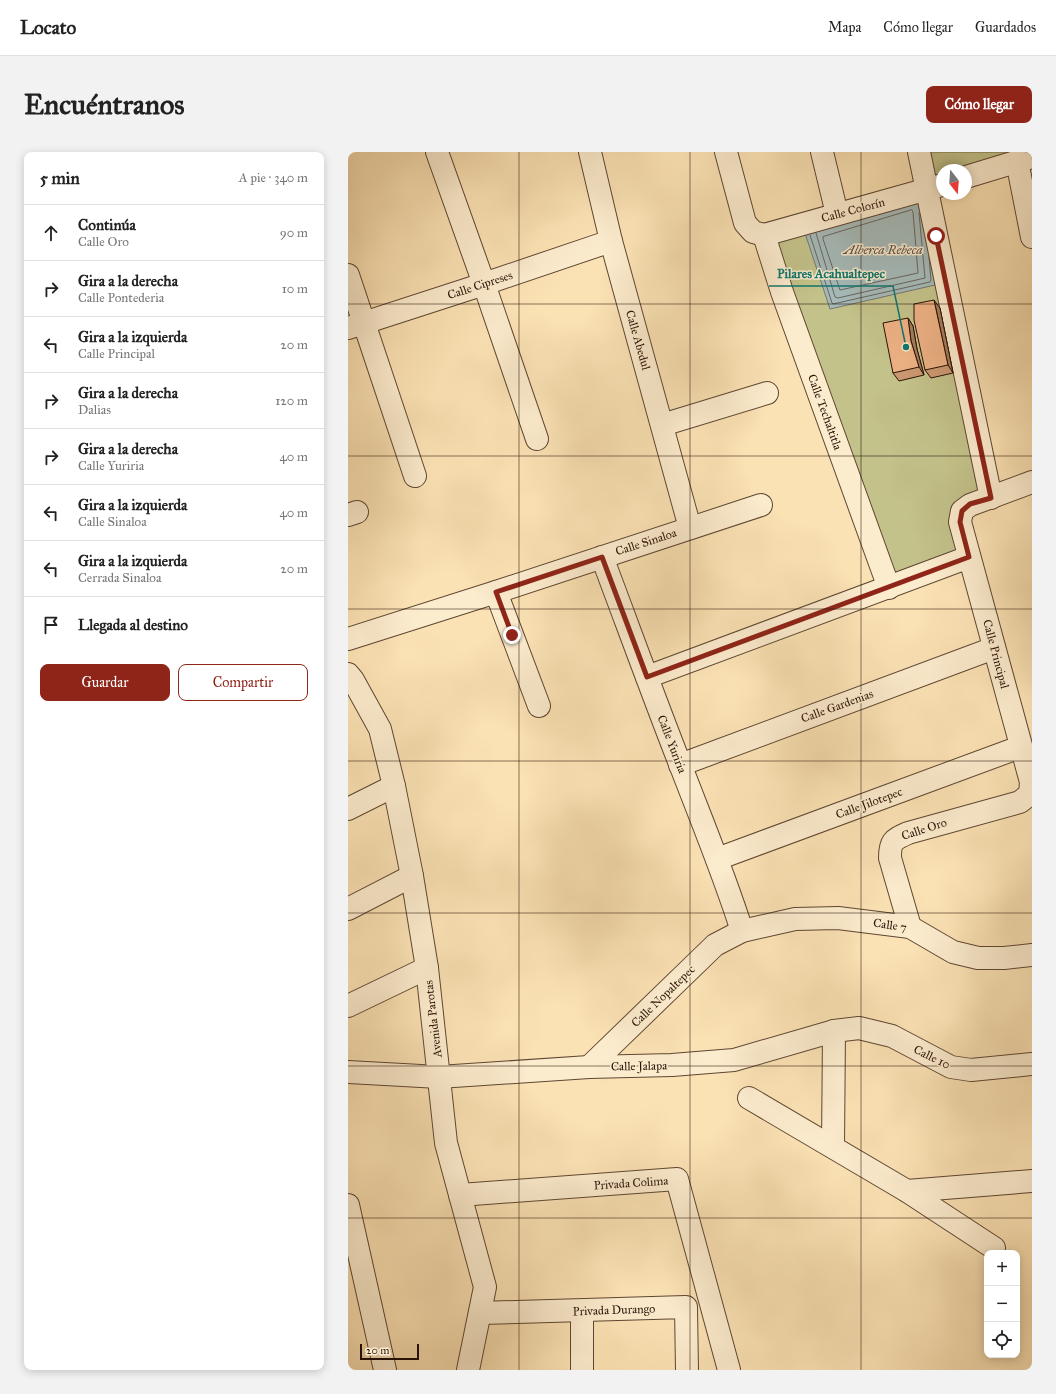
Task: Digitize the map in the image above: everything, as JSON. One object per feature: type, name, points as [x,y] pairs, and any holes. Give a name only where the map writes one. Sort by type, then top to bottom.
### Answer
[{"type":"street","points":[[437,152],[537,439]]},
{"type":"street","name":"Calle Abedul","points":[[590,152],[611,241],[690,528]]},
{"type":"street","points":[[726,152],[745,223],[753,232],[764,235]]},
{"type":"street","points":[[822,152],[837,214]]},
{"type":"street","points":[[919,152],[934,187],[991,498],[1032,482]]},
{"type":"street","points":[[972,175],[1025,159],[1032,237]]},
{"type":"street","name":"Calle Colorín","points":[[764,235],[934,187]]},
{"type":"street","name":"Calle Techaltitla","points":[[764,235],[782,292],[889,588]]},
{"type":"street","name":"Calle Cipreses","points":[[356,325],[611,241]]},
{"type":"street","points":[[348,275],[356,325],[415,476]]},
{"type":"street","points":[[662,424],[768,394]]},
{"type":"street","name":"Calle Principal","points":[[991,498],[970,504],[962,511],[960,522],[1030,782],[1030,794],[1020,802]]},
{"type":"street","name":"Calle Sinaloa","points":[[348,639],[496,592],[761,504]]},
{"type":"street","name":"Calle Yuriria","points":[[602,557],[730,893],[742,931]]},
{"type":"street","points":[[647,677],[969,557]]},
{"type":"street","points":[[496,592],[539,706]]},
{"type":"street","name":"Calle Gardenias","points":[[680,765],[994,648]]},
{"type":"street","name":"Avenida Parotas","points":[[350,679],[380,729],[394,786],[412,876],[427,968],[446,1142],[485,1287],[468,1370]]},
{"type":"street","name":"Calle Jilotepec","points":[[717,859],[1020,747]]},
{"type":"street","points":[[348,809],[394,786]]},
{"type":"street","name":"Calle Oro","points":[[910,926],[890,858],[890,847],[894,839],[908,833],[1020,802]]},
{"type":"street","points":[[348,909],[412,876]]},
{"type":"street","name":"Calle 7","points":[[742,931],[795,919],[838,918],[910,926],[953,952],[978,958],[1004,958],[1032,955]]},
{"type":"street","name":"Calle Nopaltepec","points":[[589,1067],[715,945],[742,931]]},
{"type":"street","points":[[348,1006],[427,968]]},
{"type":"street","name":"Calle 10","points":[[834,1031],[859,1028],[892,1036],[951,1067],[971,1070],[1032,1064]]},
{"type":"street","points":[[833,1146],[834,1031]]},
{"type":"street","name":"Calle Jalapa","points":[[348,1072],[439,1077],[589,1067],[672,1065],[734,1060],[834,1031]]},
{"type":"street","points":[[749,1098],[833,1146],[907,1191],[994,1248]]},
{"type":"street","name":"Privada Colima","points":[[460,1195],[677,1179],[729,1370]]},
{"type":"street","points":[[907,1191],[1032,1181]]},
{"type":"street","points":[[348,1205],[385,1370]]},
{"type":"street","name":"Privada Durango","points":[[480,1313],[686,1307],[686,1370]]},
{"type":"street","points":[[582,1311],[582,1370]]},
{"type":"shaded area","points":[[923,152],[1032,152],[972,168],[972,164],[936,164],[936,180],[929,182]]},
{"type":"shaded area","points":[[926,190],[991,498],[970,505],[969,557],[892,580],[772,239]]},
{"type":"water","name":"Alberca Rebeca","points":[[926,190],[935,285],[830,309],[803,227]]},
{"type":"building","points":[[934,300],[948,365],[925,370],[914,320],[914,304]]},
{"type":"building","points":[[908,318],[911,341],[919,367],[893,373],[883,323]]},
{"type":"place","name":"Pilares Acahualtepec","points":[[906,347]]},
{"type":"route","points":[[512,635],[496,592],[602,557],[647,677],[969,557],[960,522],[962,511],[970,504],[991,498],[936,236]]}]
